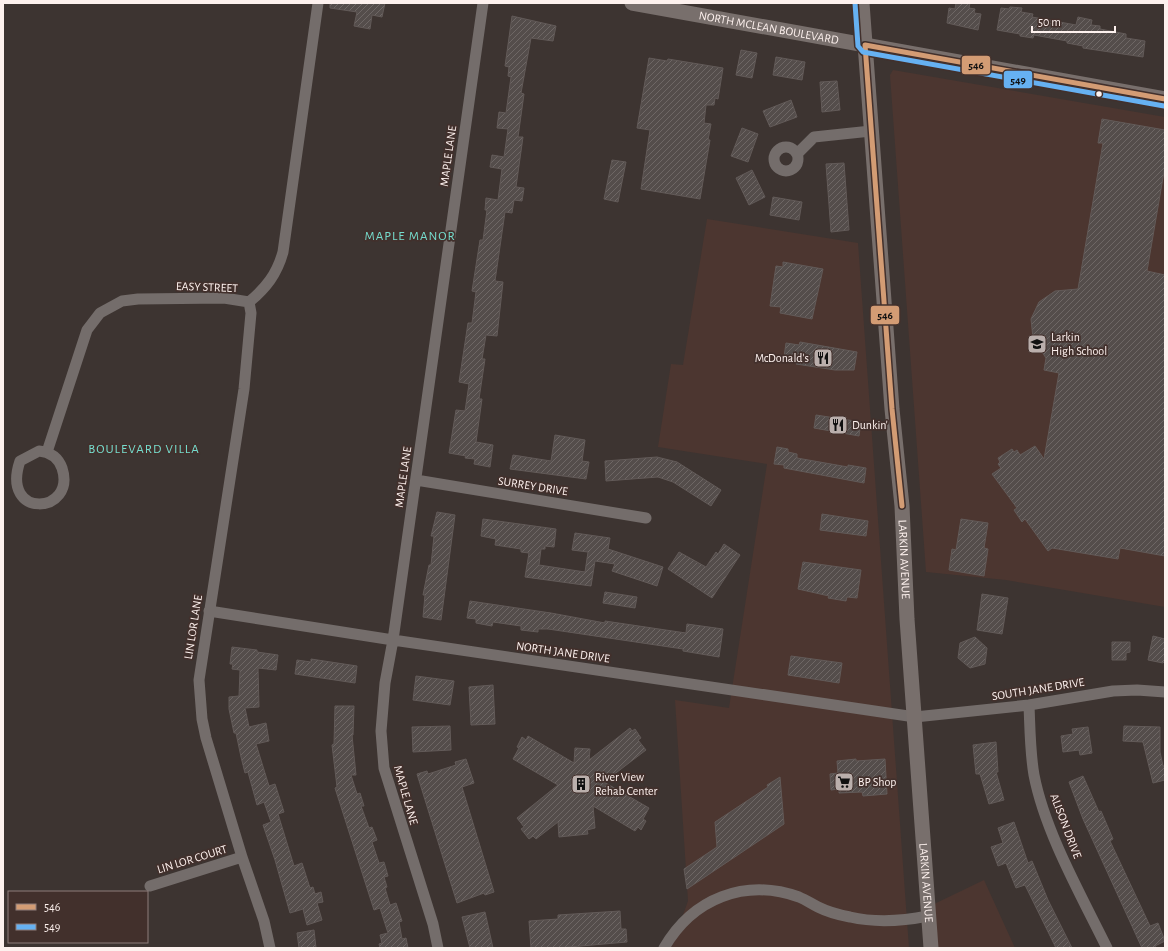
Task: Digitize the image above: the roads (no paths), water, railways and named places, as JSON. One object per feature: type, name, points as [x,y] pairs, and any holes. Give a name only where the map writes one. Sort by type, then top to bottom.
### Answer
[{"type":"main road","name":"NORTH MCLEAN BOULEVARD","points":[[632,3],[1165,99]]},
{"type":"main road","name":"LARKIN AVENUE","points":[[862,3],[892,409],[902,506],[914,717],[931,948]]},
{"type":"street","name":"EASY STREET","points":[[47,452],[88,330],[100,313],[122,300],[224,298],[249,302],[262,292],[274,276],[283,252],[318,3]]},
{"type":"street","name":"MAPLE LANE","points":[[438,948],[433,924],[384,768],[381,731],[385,683],[393,640],[483,3]]},
{"type":"street","points":[[797,154],[814,137],[871,131]]},
{"type":"street","name":"LIN LOR LANE","points":[[249,302],[251,319],[244,389],[199,680],[202,719],[206,738],[242,857],[264,921],[270,948]]},
{"type":"street","points":[[39,451],[47,452],[56,458],[61,466],[64,477],[62,487],[57,497],[47,503],[38,505],[28,503],[20,497],[15,489],[14,478],[16,470],[20,461],[28,456],[39,451]]},
{"type":"street","name":"SURREY DRIVE","points":[[416,480],[646,518]]},
{"type":"street","name":"NORTH JANE DRIVE","points":[[209,611],[393,640],[914,717]]},
{"type":"street","name":"SOUTH JANE DRIVE","points":[[914,717],[1029,705],[1113,691],[1137,690],[1165,692]]},
{"type":"street","name":"ALISON DRIVE","points":[[1029,705],[1030,742],[1034,776],[1044,808],[1056,841],[1107,948]]},
{"type":"street","name":"LIN LOR COURT","points":[[150,886],[242,857]]},
{"type":"street","points":[[664,948],[681,924],[696,911],[714,899],[724,895],[750,890],[790,895],[827,911],[852,918],[887,921],[908,920],[928,916]]},
{"type":"place","name":"Larkin High School","points":[[1037,344]]},
{"type":"place","name":"McDonald's","points":[[823,358]]},
{"type":"place","name":"Dunkin'","points":[[838,425]]},
{"type":"place","name":"BP Shop","points":[[844,782]]},
{"type":"place","name":"River View Rehab Center","points":[[581,784]]},
{"type":"district","name":"MAPLE MANOR","points":[[410,236]]},
{"type":"district","name":"BOULEVARD VILLA","points":[[144,449]]}]
